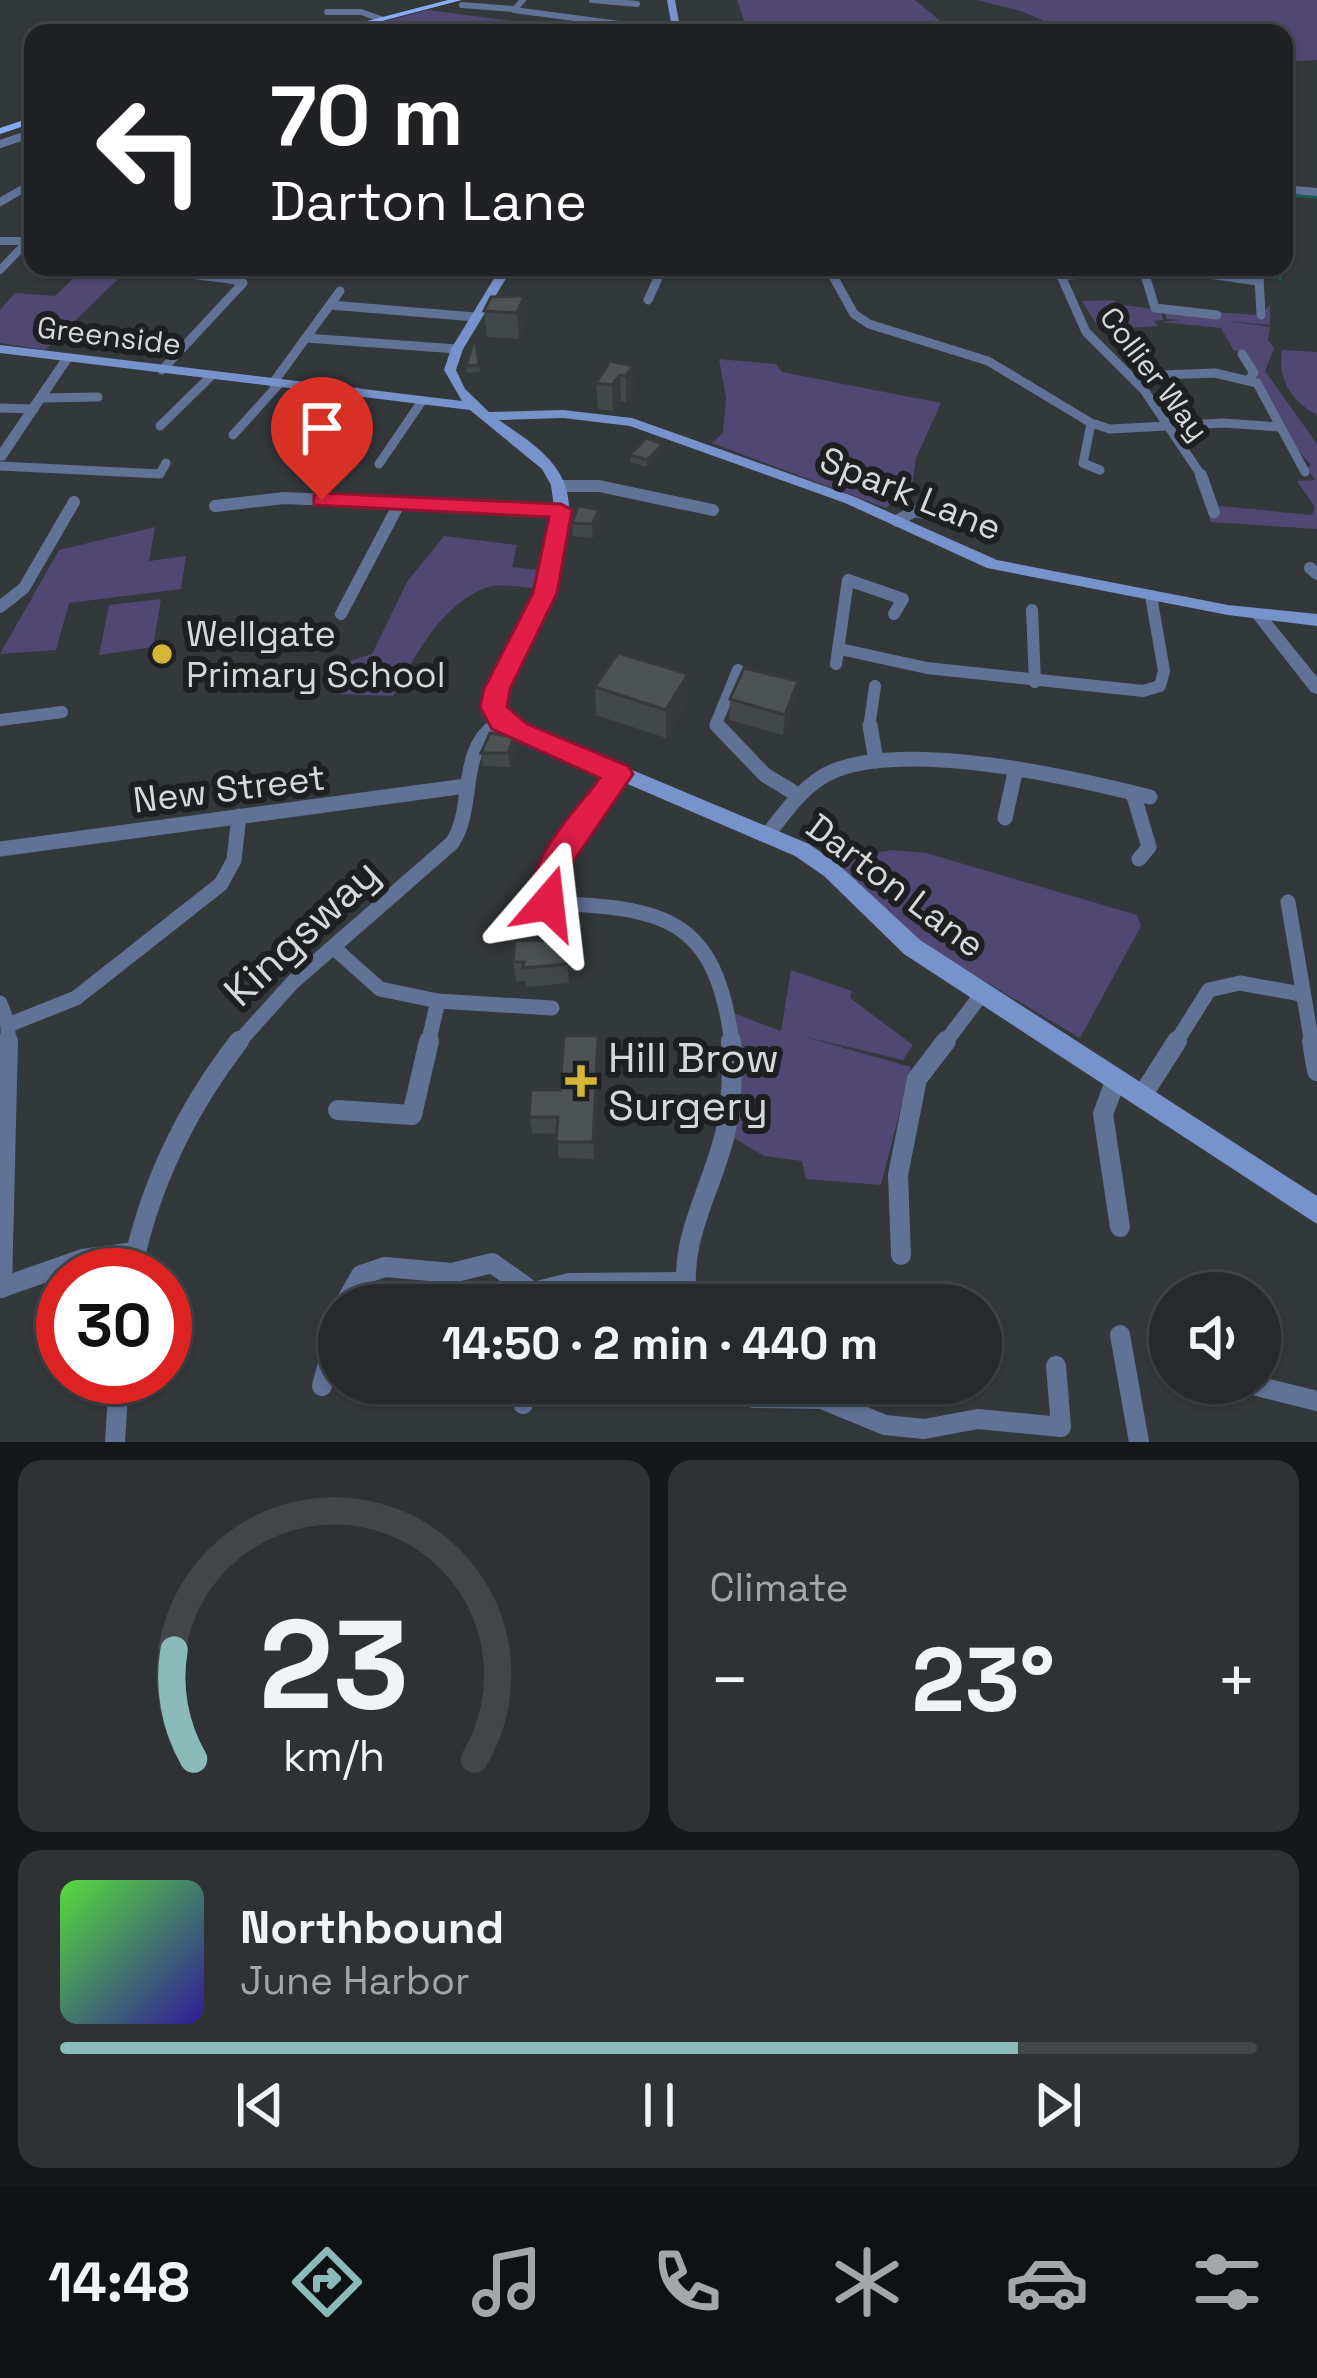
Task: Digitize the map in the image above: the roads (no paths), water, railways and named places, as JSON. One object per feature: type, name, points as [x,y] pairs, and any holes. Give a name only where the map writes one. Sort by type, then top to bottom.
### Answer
[{"type":"main road","points":[[361,24],[460,3]]},
{"type":"main road","points":[[501,276],[457,349],[450,370],[459,392],[543,464],[560,485],[561,510],[545,593],[497,689],[494,707],[502,722]]},
{"type":"main road","name":"Greenside","points":[[0,349],[479,411]]},
{"type":"main road","name":"Greenside","points":[[424,401],[459,392]]},
{"type":"main road","name":"Spark Lane","points":[[479,411],[632,422],[897,521],[993,564],[1151,596],[1317,620]]},
{"type":"main road","name":"Darton Lane","points":[[502,722],[769,833],[831,870],[912,947],[1317,1211]]},
{"type":"street","points":[[513,9],[523,0]]},
{"type":"street","points":[[592,0],[637,4]]},
{"type":"street","points":[[460,3],[620,24]]},
{"type":"street","points":[[327,12],[381,19]]},
{"type":"street","points":[[0,270],[24,246]]},
{"type":"street","points":[[162,370],[244,283],[206,276]]},
{"type":"street","points":[[648,300],[659,276]]},
{"type":"street","points":[[833,276],[854,314],[869,324],[1004,370],[1042,400],[1091,424],[1110,429],[1279,427]]},
{"type":"street","name":"Collier Way","points":[[1062,276],[1085,330],[1133,376],[1201,477],[1214,512]]},
{"type":"street","points":[[1144,276],[1152,306],[1217,315]]},
{"type":"street","points":[[1223,276],[1258,281]]},
{"type":"street","points":[[1258,276],[1261,315]]},
{"type":"street","points":[[633,285],[654,287]]},
{"type":"street","points":[[233,435],[340,291]]},
{"type":"street","points":[[330,305],[475,316]]},
{"type":"street","points":[[306,338],[457,349]]},
{"type":"street","points":[[1242,353],[1254,373],[1250,378]]},
{"type":"street","points":[[0,457],[4,444],[67,358]]},
{"type":"street","points":[[1133,376],[1192,373],[1250,378],[1305,472]]},
{"type":"street","name":"Greenside","points":[[160,426],[212,376]]},
{"type":"street","points":[[310,449],[357,392]]},
{"type":"street","points":[[0,408],[98,398]]},
{"type":"street","points":[[379,464],[424,401]]},
{"type":"street","points":[[1091,424],[1082,464],[1100,470]]},
{"type":"street","points":[[0,466],[160,474],[166,463]]},
{"type":"street","points":[[560,485],[599,486],[713,510]]},
{"type":"street","points":[[215,506],[284,498],[561,510]]},
{"type":"street","points":[[0,607],[24,588],[74,502]]},
{"type":"street","points":[[341,614],[399,504]]},
{"type":"street","points":[[897,521],[914,511],[970,520]]},
{"type":"street","points":[[894,614],[903,599],[848,580],[838,657],[1143,691],[1160,686],[1164,671],[1151,596]]},
{"type":"street","points":[[1032,610],[1035,682]]},
{"type":"street","points":[[1258,614],[1317,688]]},
{"type":"street","points":[[738,670],[716,724],[765,775],[798,795]]},
{"type":"street","points":[[875,686],[869,729],[876,761]]},
{"type":"street","points":[[0,719],[62,712]]},
{"type":"street","name":"Kingsway","points":[[135,1248],[166,1164],[197,1103],[249,1029],[440,857],[458,835],[466,786],[481,741],[502,722]]},
{"type":"street","points":[[769,833],[798,795],[835,771],[876,761],[1016,773],[1150,797]]},
{"type":"street","points":[[1005,818],[1016,773]]},
{"type":"street","points":[[568,1284],[682,1282],[681,1256],[688,1227],[724,1136],[730,1035],[719,980],[704,952],[675,924],[646,910],[548,903],[551,870],[618,774]]},
{"type":"street","name":"New Street","points":[[0,849],[466,786]]},
{"type":"street","points":[[1132,793],[1149,847],[1138,859]]},
{"type":"street","points":[[8,1025],[76,998],[221,884],[234,860],[239,816]]},
{"type":"street","points":[[1288,902],[1300,994],[1317,1071]]},
{"type":"street","points":[[334,948],[380,989],[437,1001],[551,1008]]},
{"type":"street","points":[[1142,1096],[1209,990],[1240,983],[1300,994]]},
{"type":"street","name":"Darton Lane","points":[[901,1255],[898,1175],[917,1079],[984,991]]},
{"type":"street","points":[[338,1110],[412,1114],[437,1001]]},
{"type":"street","points":[[0,1003],[8,1025],[1,1288],[36,1275]]},
{"type":"street","points":[[1116,1079],[1103,1114],[1120,1227]]},
{"type":"street","points":[[352,1284],[364,1271],[392,1265],[447,1273],[493,1263],[516,1284]]},
{"type":"street","points":[[1120,1335],[1139,1442]]},
{"type":"street","points":[[832,1404],[885,1426],[923,1429],[979,1419],[1061,1427],[1056,1366]]},
{"type":"street","points":[[1281,1392],[1317,1401]]},
{"type":"street","points":[[116,1442],[117,1404]]},
{"type":"waterway","points":[[1293,196],[1317,197]]},
{"type":"place","name":"Wellgate Primary School","points":[[162,654]]},
{"type":"place","name":"Hill Brow Surgery","points":[[581,1081]]}]
